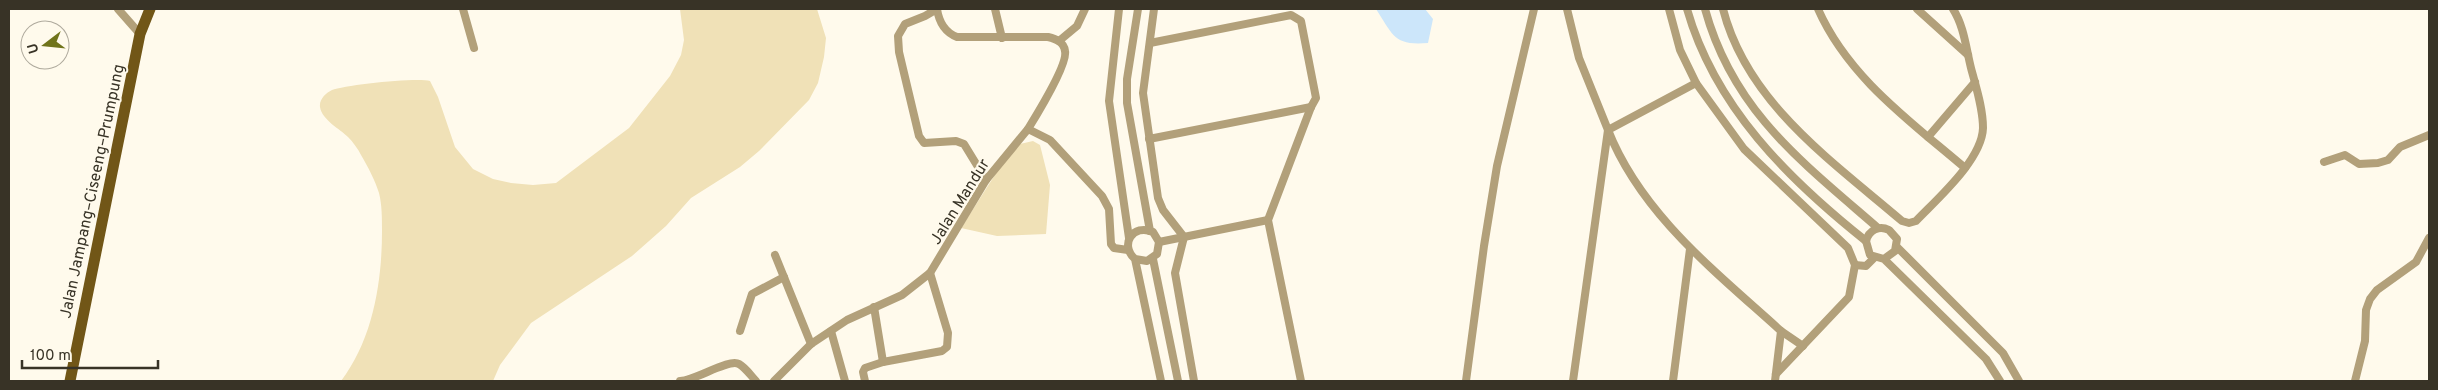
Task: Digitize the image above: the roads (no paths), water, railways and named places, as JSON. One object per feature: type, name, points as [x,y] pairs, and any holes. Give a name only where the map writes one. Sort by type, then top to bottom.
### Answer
[{"type":"main road","name":"Jalan Jampang–Ciseeng–Prumpung","points":[[70,381],[140,34],[150,9]]},
{"type":"street","points":[[118,9],[140,34]]},
{"type":"street","points":[[463,9],[474,48]]},
{"type":"street","points":[[986,180],[964,144],[956,141],[924,143],[919,136],[899,52],[898,36],[905,24],[937,9],[946,31],[957,38],[1048,38],[1060,41],[1077,26],[1085,9]]},
{"type":"street","points":[[995,9],[1002,38]]},
{"type":"street","points":[[1119,9],[1109,101],[1129,238],[1128,250],[1135,259],[1141,262],[1153,258],[1157,254],[1159,242],[1150,231],[1127,103],[1127,79],[1138,9]]},
{"type":"street","points":[[1154,9],[1143,92],[1149,140],[1158,198],[1163,210],[1184,237]]},
{"type":"street","points":[[1466,381],[1482,255],[1497,166],[1534,9]]},
{"type":"street","points":[[1567,9],[1579,58],[1614,145],[1640,188],[1690,249],[1781,331],[1803,346]]},
{"type":"street","points":[[1669,9],[1680,50],[1696,82],[1744,149],[1848,248],[1855,265],[1849,297],[1776,378]]},
{"type":"street","points":[[1687,9],[1706,61],[1720,88],[1750,130],[1820,205],[1866,241]]},
{"type":"street","points":[[1705,9],[1713,37],[1730,72],[1778,139],[1878,228]]},
{"type":"street","points":[[1723,9],[1739,51],[1774,105],[1795,130],[1902,221],[1909,223],[1916,221],[1965,168],[1980,142],[1983,130],[1975,82],[1962,30],[1953,9]]},
{"type":"street","points":[[1818,9],[1840,49],[1859,74],[1965,168]]},
{"type":"street","points":[[1917,9],[1968,55]]},
{"type":"street","points":[[1150,43],[1295,16],[1301,21],[1316,98],[1268,220],[1301,381]]},
{"type":"street","name":"Jalan Mandur","points":[[774,381],[811,344],[847,320],[902,295],[930,273],[986,180],[1005,155],[1028,130],[1064,62],[1065,50],[1060,41]]},
{"type":"street","points":[[1608,130],[1696,82]]},
{"type":"street","points":[[1928,137],[1975,82]]},
{"type":"street","points":[[1149,140],[1311,107]]},
{"type":"street","points":[[1028,130],[1050,140],[1102,196],[1109,209],[1111,244],[1114,248],[1128,250]]},
{"type":"street","points":[[1572,381],[1608,130]]},
{"type":"street","points":[[2324,162],[2345,155],[2363,165],[2378,163],[2388,160],[2400,147],[2429,135]]},
{"type":"street","points":[[1159,242],[1268,220]]},
{"type":"street","points":[[1878,228],[1886,228],[1897,239],[1897,247],[1892,255],[1884,259],[1874,258],[1867,251],[1866,241],[1870,232],[1878,228]]},
{"type":"street","points":[[1129,238],[1135,232],[1142,230],[1150,231]]},
{"type":"street","points":[[1184,237],[1175,274],[1194,381]]},
{"type":"street","points":[[2355,381],[2364,340],[2366,310],[2370,298],[2416,262],[2429,238]]},
{"type":"street","points":[[1897,247],[2003,354],[2019,381]]},
{"type":"street","points":[[1673,381],[1690,249]]},
{"type":"street","points":[[775,255],[811,344]]},
{"type":"street","points":[[1153,258],[1178,381]]},
{"type":"street","points":[[1855,265],[1866,266],[1874,258]]},
{"type":"street","points":[[1135,259],[1161,381]]},
{"type":"street","points":[[1884,259],[1986,359],[2000,381]]},
{"type":"street","points":[[865,381],[864,369],[883,362],[942,351],[947,347],[948,334],[930,273]]},
{"type":"street","points":[[740,331],[752,294],[784,277]]},
{"type":"street","points":[[874,307],[883,362]]},
{"type":"street","points":[[830,331],[845,381]]},
{"type":"street","points":[[1776,378],[1781,331]]},
{"type":"street","points":[[680,381],[694,379],[726,365],[736,363],[756,381]]},
{"type":"water","points":[[1376,9],[1425,9],[1433,19],[1428,43],[1408,43],[1396,37]]}]
